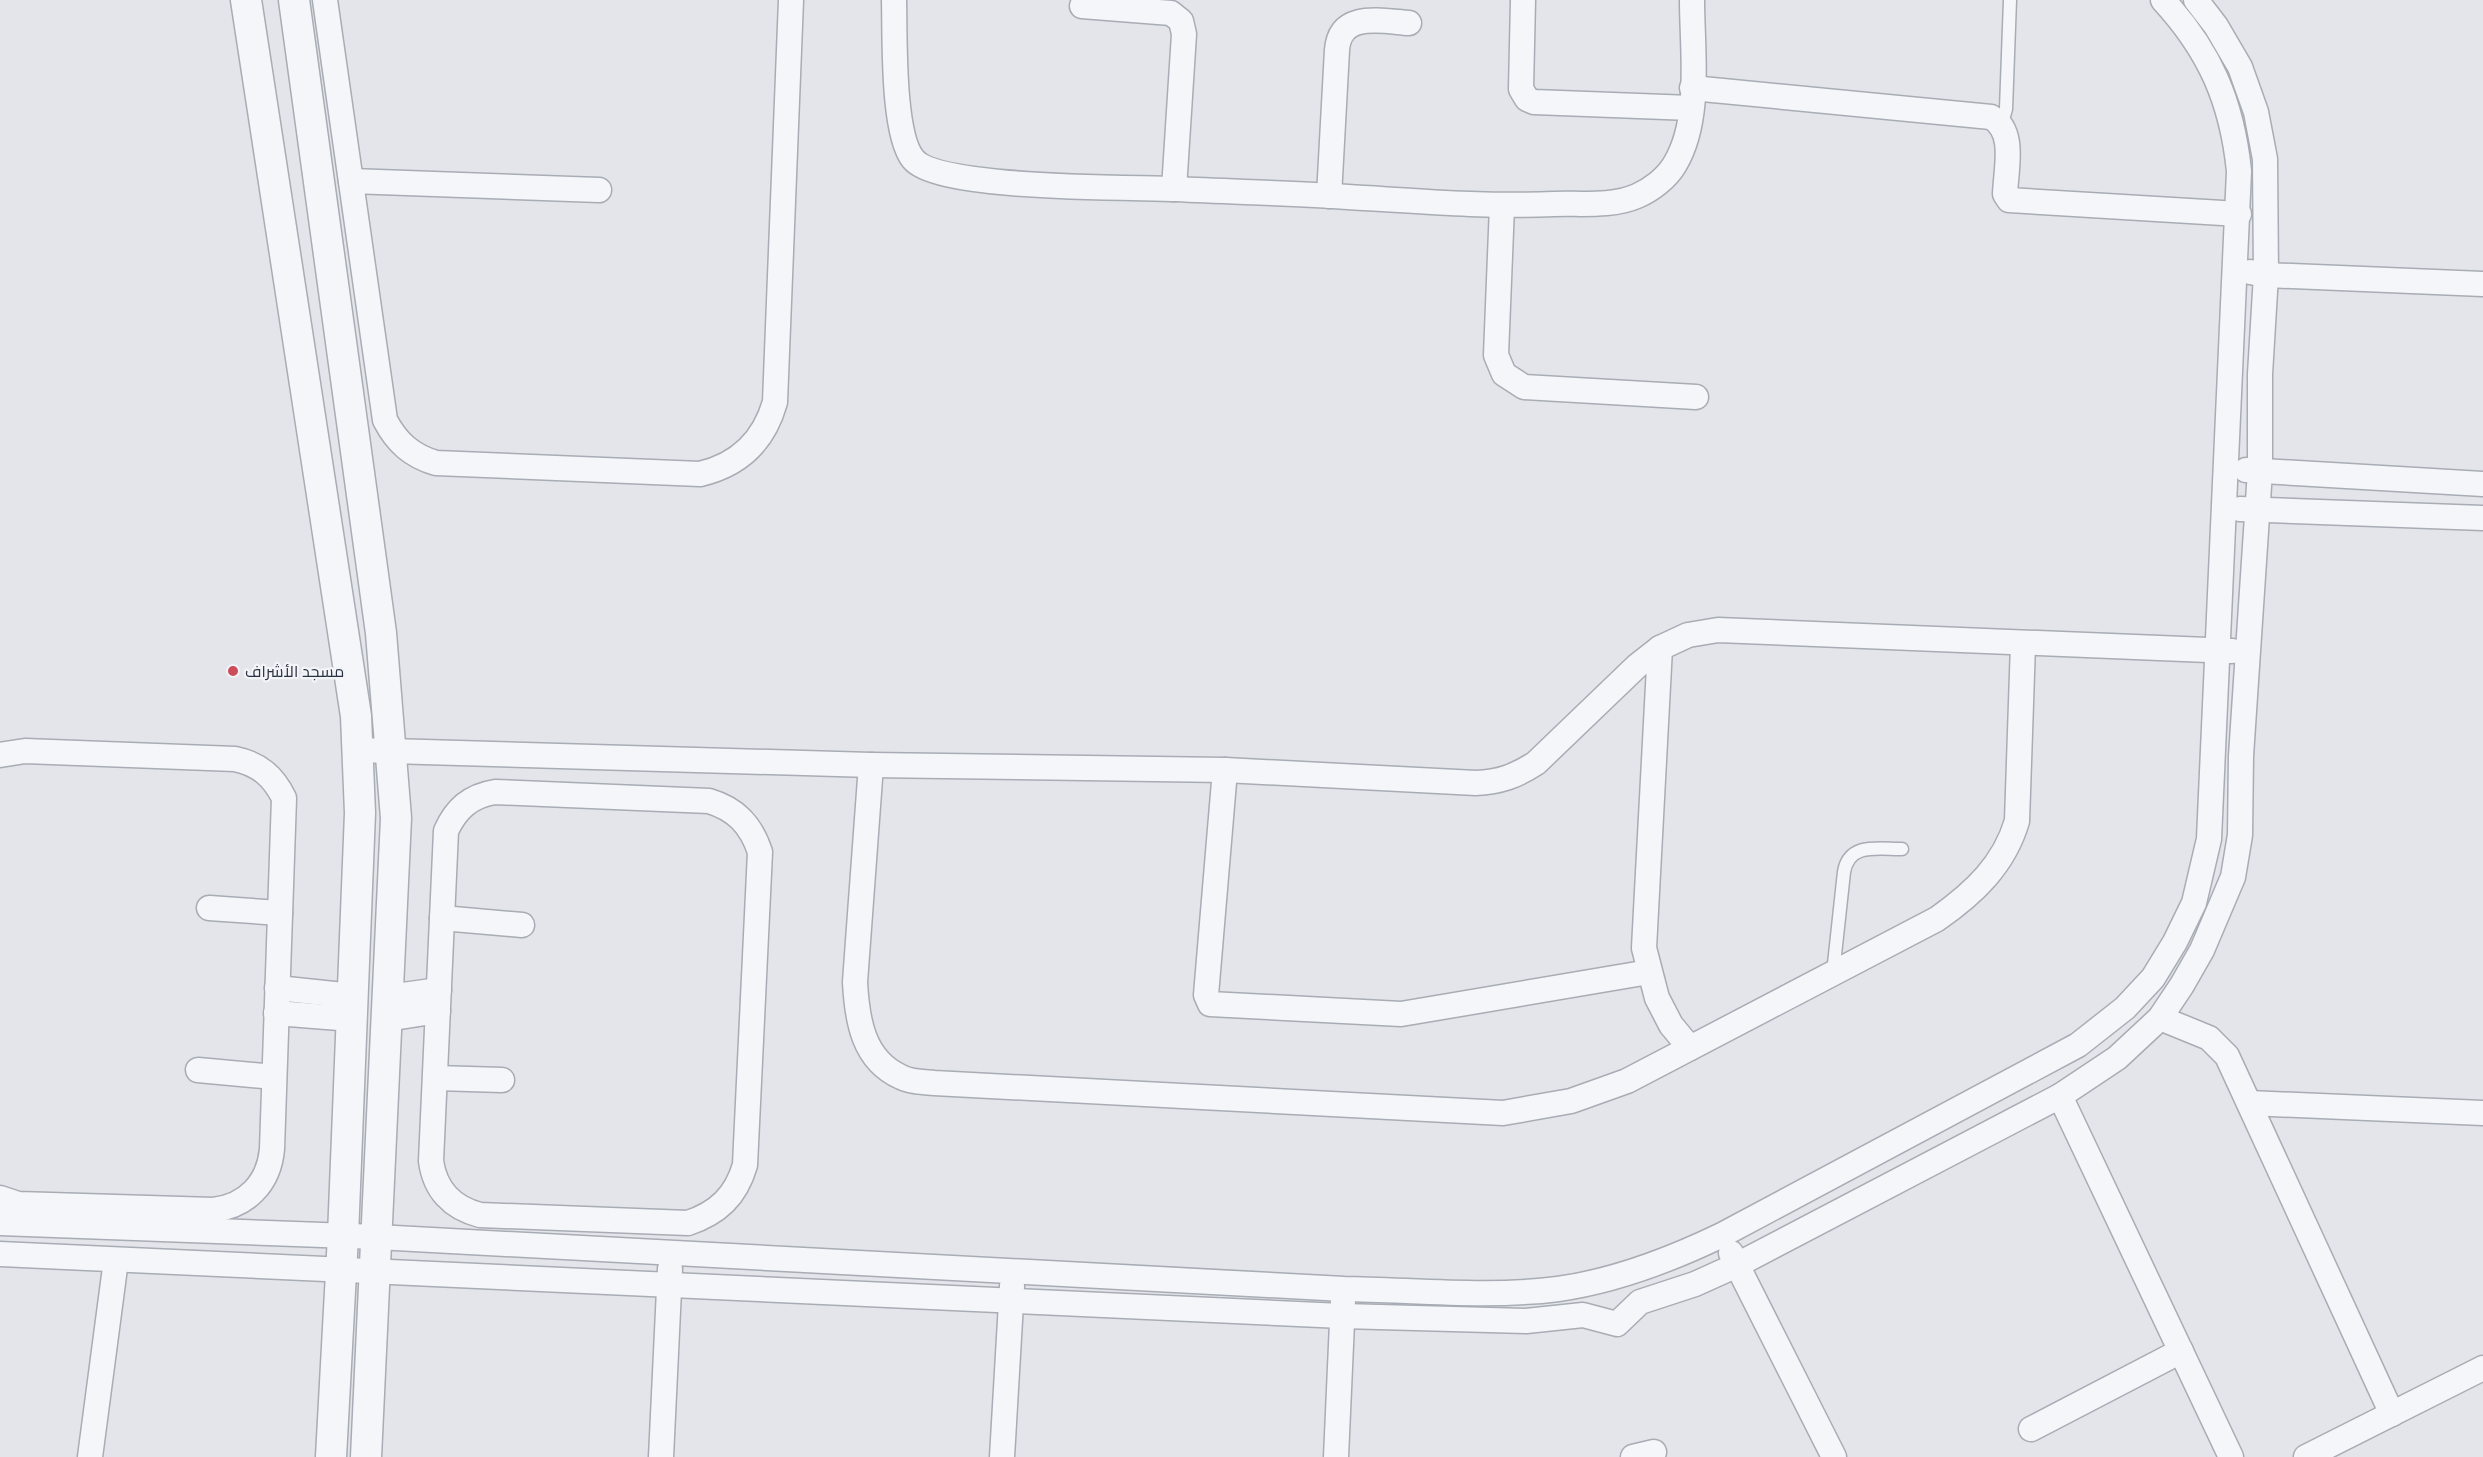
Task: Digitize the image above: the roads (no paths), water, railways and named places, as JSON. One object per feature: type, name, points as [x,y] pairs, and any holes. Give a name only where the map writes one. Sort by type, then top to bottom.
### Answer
[{"type":"street","points":[[246,0],[356,716],[360,813],[342,1269],[331,1457]]},
{"type":"street","points":[[294,0],[381,633],[396,818],[366,1457]]},
{"type":"street","points":[[324,0],[385,420],[401,445],[424,460],[449,465],[700,474],[727,466],[758,439],[775,402],[790,0]]},
{"type":"street","points":[[894,0],[900,112],[905,143],[913,159],[923,167],[967,179],[1000,182],[1502,206],[1611,202],[1636,197],[1658,184],[1674,166],[1684,143],[1691,98],[1692,0]]},
{"type":"street","points":[[1523,0],[1521,89],[1527,99],[1534,102],[1691,98],[1992,117],[2002,123],[2007,133],[2005,194],[2008,200],[2239,214]]},
{"type":"street","points":[[0,1223],[377,1237],[1344,1289],[1496,1292],[1557,1289],[1618,1277],[1676,1257],[1722,1235],[2078,1045],[2125,1008],[2152,978],[2175,942],[2194,903],[2209,839],[2239,214],[2239,171],[2235,130],[2222,90],[2203,53],[2180,18],[2163,0]]},
{"type":"street","points":[[0,1254],[1342,1316],[1526,1321],[1583,1315],[1617,1324],[1640,1302],[1695,1284],[1737,1265],[2060,1096],[2117,1058],[2160,1018],[2202,950],[2233,877],[2240,835],[2241,756],[2250,652],[2256,510],[2260,471],[2260,364],[2266,275],[2265,159],[2256,112],[2240,67],[2216,26],[2196,0]]},
{"type":"street","points":[[1082,6],[1171,13],[1181,21],[1184,34],[1174,189]]},
{"type":"street","points":[[1329,196],[1337,50],[1341,34],[1354,22],[1362,20],[1409,23]]},
{"type":"street","points":[[319,187],[344,189],[351,180]]},
{"type":"street","points":[[351,180],[599,190]]},
{"type":"street","points":[[1502,206],[1496,355],[1504,374],[1524,387],[1696,397]]},
{"type":"street","points":[[2236,269],[2266,275],[2483,284]]},
{"type":"street","points":[[2227,469],[2483,484]]},
{"type":"street","points":[[2225,508],[2483,518]]},
{"type":"street","points":[[356,750],[871,765],[1225,770],[1476,783],[1498,782],[1518,775],[1536,763],[1637,666],[1660,648],[1688,635],[1718,630],[2250,652]]},
{"type":"street","points":[[871,765],[855,982],[857,1013],[864,1040],[881,1064],[903,1078],[933,1083],[1503,1113],[1571,1101],[1627,1082],[1936,919],[1969,896],[1992,870],[2011,841],[2017,821],[2023,644]]},
{"type":"street","points":[[1660,648],[1643,927],[1648,972],[1657,998],[1671,1025],[1690,1048]]},
{"type":"street","points":[[0,755],[25,751],[236,759],[254,764],[272,777],[284,798],[271,1161],[261,1183],[253,1193],[235,1205],[213,1210],[18,1204],[0,1198]]},
{"type":"street","points":[[1225,770],[1206,995],[1210,1004],[1401,1014],[1648,972]]},
{"type":"street","points":[[486,793],[709,801],[726,807],[741,818],[750,828],[760,852],[747,1151],[738,1185],[715,1211],[688,1223],[480,1215],[468,1212],[446,1198],[432,1171],[442,918],[446,831],[459,809],[468,801],[486,793]]},
{"type":"street","points":[[209,908],[280,913]]},
{"type":"street","points":[[442,918],[522,926]]},
{"type":"street","points":[[277,988],[352,1007]]},
{"type":"street","points":[[387,1008],[439,1001]]},
{"type":"street","points":[[276,1013],[352,1007]]},
{"type":"street","points":[[2160,1018],[2195,1031],[2218,1045],[2227,1056],[2392,1414]]},
{"type":"street","points":[[198,1070],[274,1077]]},
{"type":"street","points":[[436,1078],[502,1080]]},
{"type":"street","points":[[2060,1096],[2231,1457]]},
{"type":"street","points":[[2249,1103],[2483,1113]]},
{"type":"street","points":[[1722,1235],[1834,1457]]},
{"type":"street","points":[[662,1457],[671,1254]]},
{"type":"street","points":[[90,1457],[116,1260]]},
{"type":"street","points":[[1002,1457],[1012,1271]]},
{"type":"street","points":[[1336,1457],[1344,1289]]},
{"type":"street","points":[[2031,1430],[2181,1351]]},
{"type":"street","points":[[2306,1457],[2483,1368]]},
{"type":"lane","points":[[2002,123],[2006,109],[2010,0]]},
{"type":"lane","points":[[1833,973],[1844,872],[1848,859],[1859,850],[1902,849]]},
{"type":"place","name":"مسجد الأشراف","points":[[233,671]]}]
